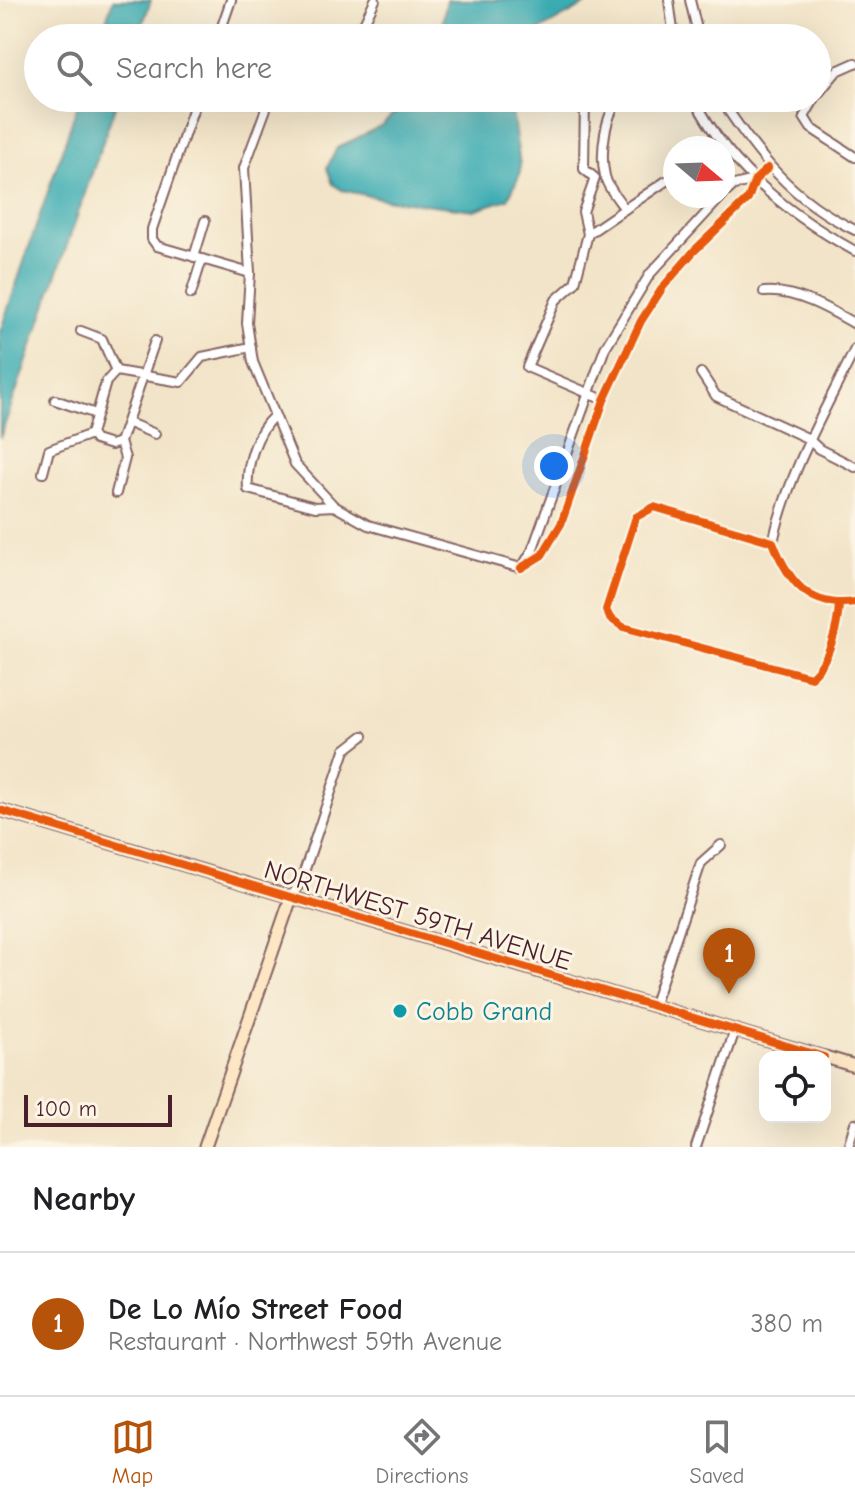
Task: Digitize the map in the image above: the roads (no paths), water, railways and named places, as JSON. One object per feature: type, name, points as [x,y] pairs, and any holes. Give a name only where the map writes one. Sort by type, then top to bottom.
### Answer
[{"type":"street","points":[[223,24],[231,0]]},
{"type":"street","points":[[364,24],[375,0]]},
{"type":"street","points":[[669,0],[672,24]]},
{"type":"street","points":[[690,0],[696,24]]},
{"type":"street","points":[[831,78],[837,71],[855,63]]},
{"type":"street","points":[[192,112],[152,229],[152,239],[157,246],[250,273]]},
{"type":"street","points":[[265,112],[244,168],[250,273],[247,323],[253,362],[295,464],[334,506],[368,525],[521,568],[542,555],[561,524],[604,400],[641,321],[663,287],[694,251],[748,199],[755,180],[768,168]]},
{"type":"street","points":[[585,112],[584,169],[595,178]]},
{"type":"street","points":[[611,112],[604,172],[625,209]]},
{"type":"street","points":[[703,112],[720,140],[755,180],[814,229],[855,251]]},
{"type":"street","points":[[730,112],[768,168],[810,204],[855,230]]},
{"type":"street","points":[[807,112],[804,117],[811,128],[855,157]]},
{"type":"street","points":[[604,172],[595,178],[583,212],[588,234],[575,283],[556,300],[527,367],[604,400]]},
{"type":"street","points":[[735,185],[755,180]]},
{"type":"street","points":[[588,234],[663,183]]},
{"type":"street","points":[[521,568],[532,551],[586,393],[629,304],[681,237],[711,208]]},
{"type":"street","points":[[191,294],[205,221]]},
{"type":"street","points":[[764,292],[789,294],[855,324]]},
{"type":"street","points":[[81,331],[102,339],[116,371]]},
{"type":"street","points":[[116,493],[125,458],[120,442],[155,341]]},
{"type":"street","points":[[116,371],[181,382],[202,357],[251,347]]},
{"type":"street","points":[[855,349],[807,438],[782,501],[773,542],[783,569],[797,587],[816,600],[839,604],[855,602]]},
{"type":"street","points":[[116,371],[106,382],[91,434],[95,440],[111,445],[120,442]]},
{"type":"street","points":[[701,373],[716,396],[807,438],[819,449],[855,467]]},
{"type":"street","points":[[55,400],[96,414]]},
{"type":"street","points":[[274,416],[264,425],[247,473],[248,489],[315,507],[334,506]]},
{"type":"street","points":[[129,423],[155,434]]},
{"type":"street","points":[[43,473],[49,450],[91,434]]},
{"type":"street","points":[[773,542],[654,507],[644,510],[636,517],[606,610],[610,618],[623,627],[811,677],[822,668],[839,617],[839,604]]},
{"type":"street","points":[[205,1147],[345,750],[363,736]]},
{"type":"street","name":"NORTHWEST 59TH AVENUE","points":[[0,810],[804,1051]]},
{"type":"street","points":[[653,1007],[701,863],[721,845]]},
{"type":"street","points":[[696,1147],[735,1030]]},
{"type":"street","name":"NORTHWEST 59TH AVENUE","points":[[831,1059],[855,1066]]},
{"type":"street","points":[[848,1147],[855,1123]]},
{"type":"water","points":[[113,0],[151,0],[143,24],[105,24]]},
{"type":"water","points":[[447,0],[594,0],[551,24],[442,24]]},
{"type":"water","points":[[75,112],[113,112],[0,438],[0,332]]},
{"type":"water","points":[[396,112],[512,112],[520,174],[508,199],[474,210],[384,199],[342,190],[333,184],[327,168],[337,148],[381,126]]},
{"type":"place","name":"De Lo Mío Street Food","points":[[729,994]]},
{"type":"place","name":"Cobb Grand","points":[[400,1011]]}]
